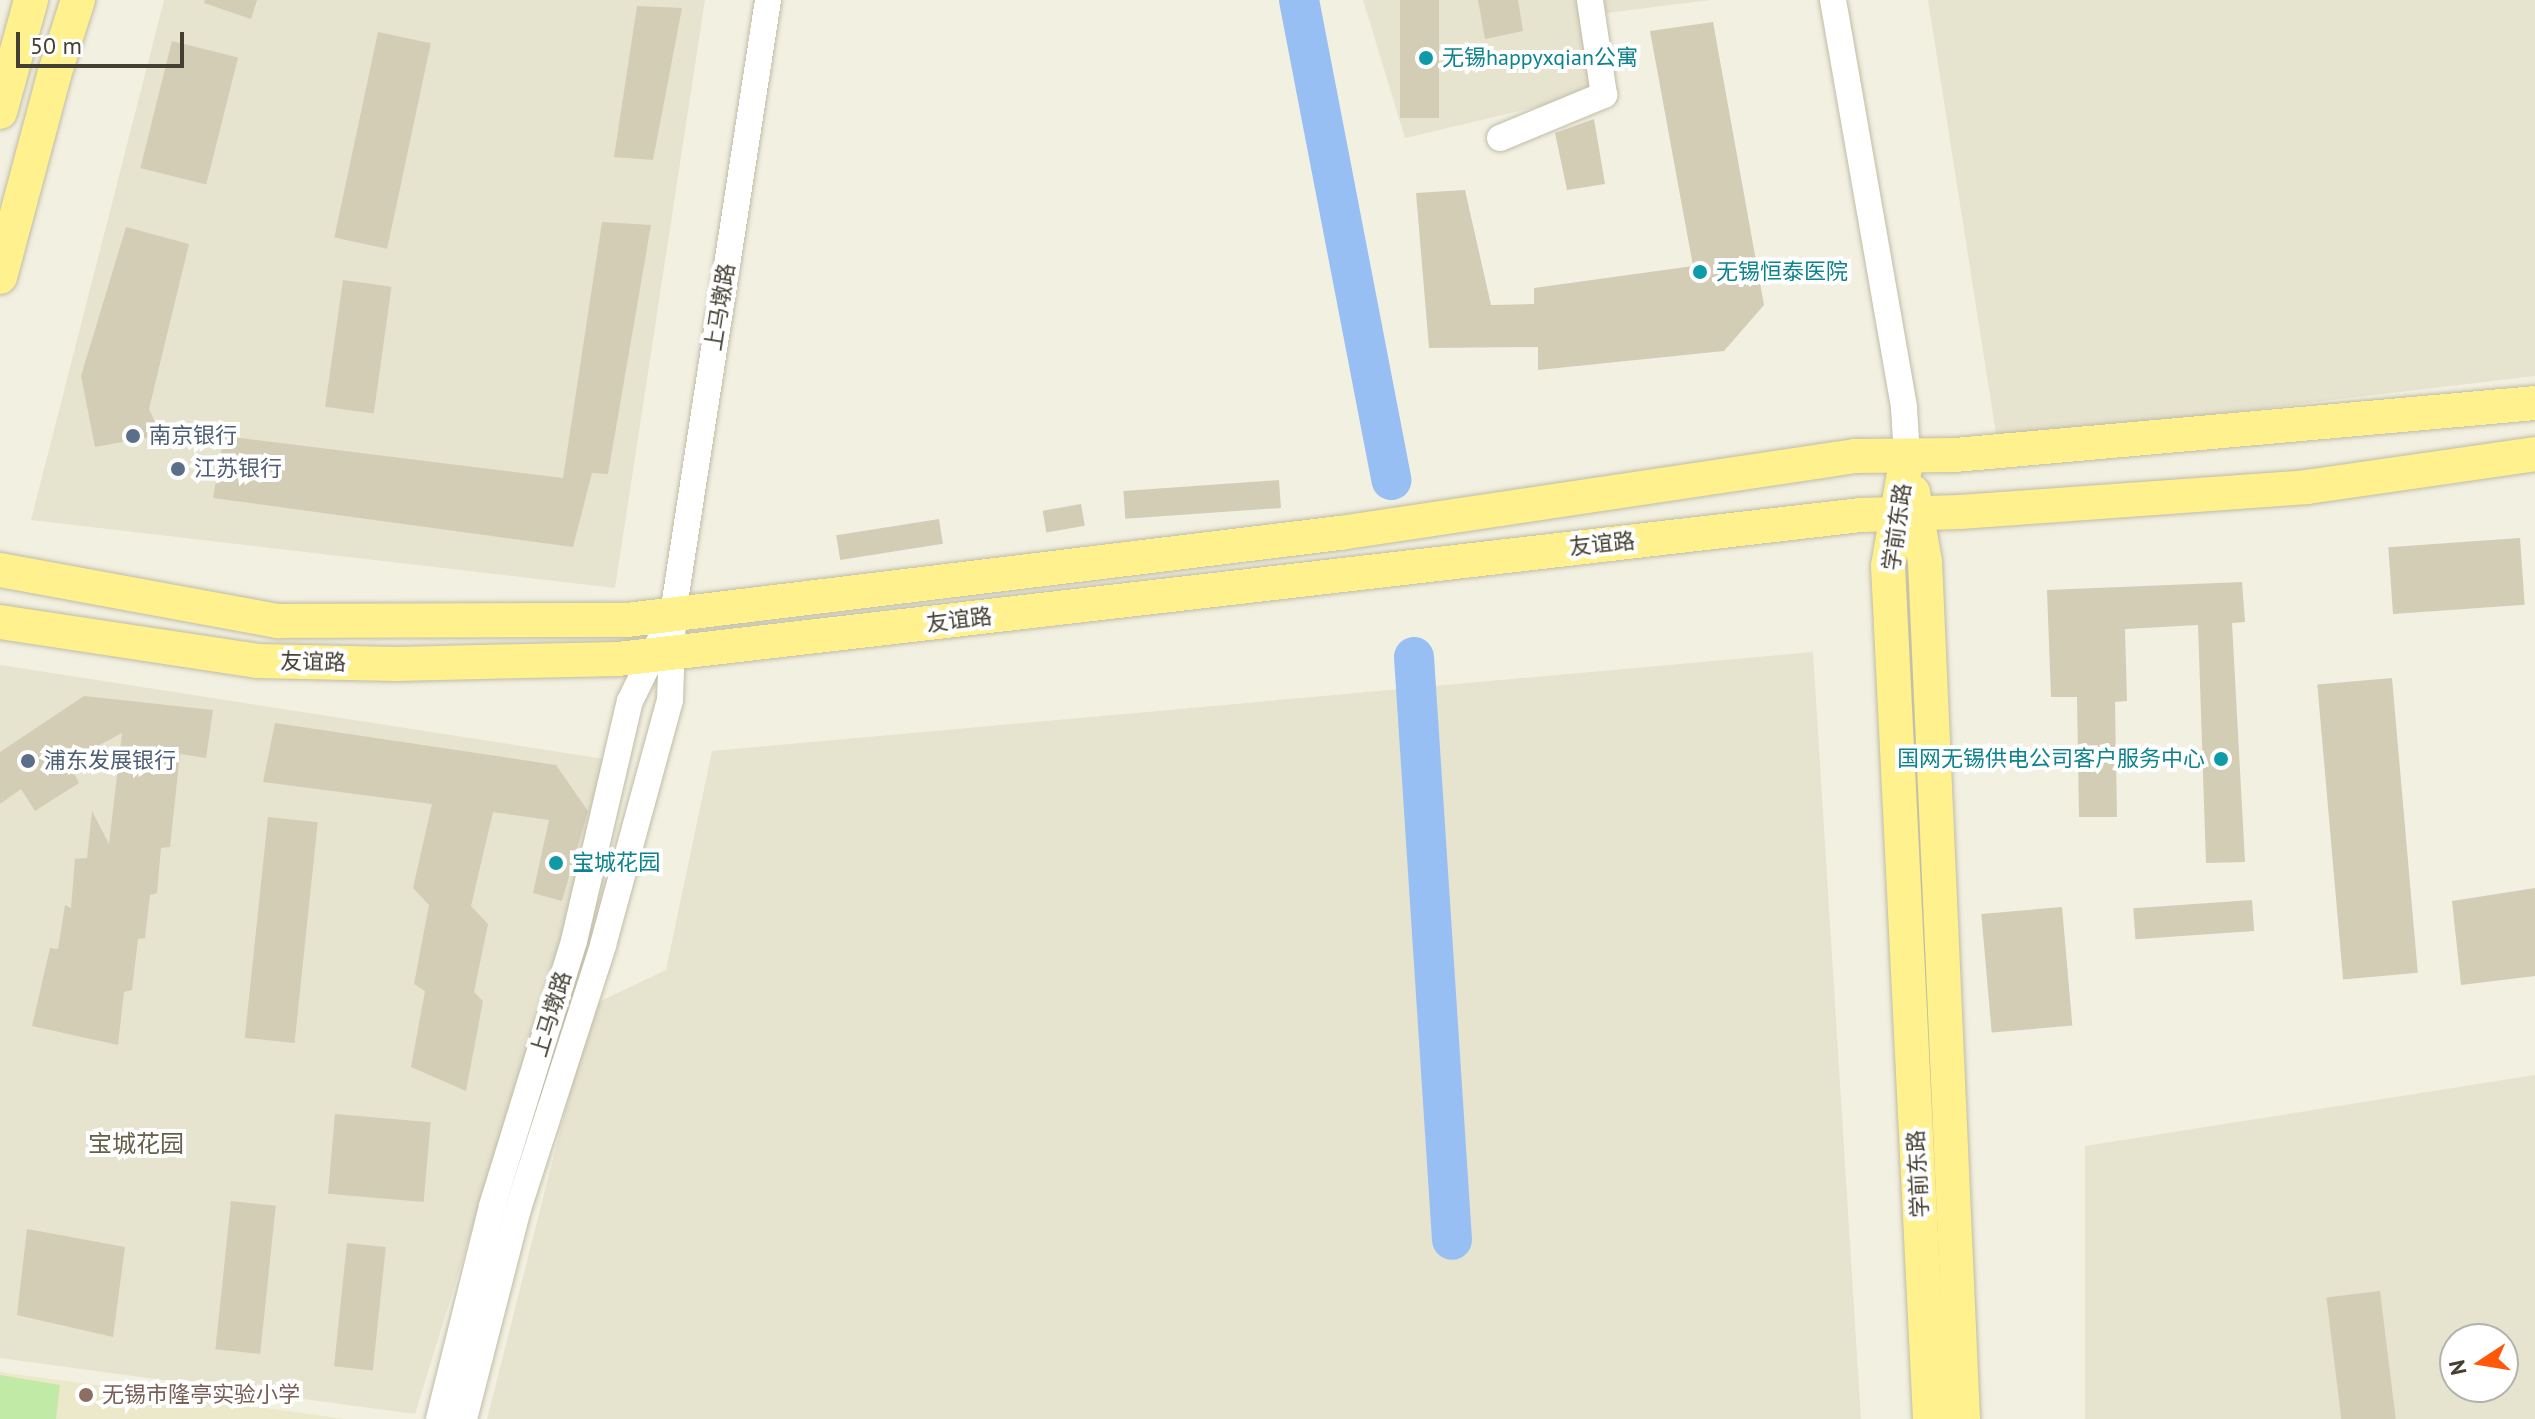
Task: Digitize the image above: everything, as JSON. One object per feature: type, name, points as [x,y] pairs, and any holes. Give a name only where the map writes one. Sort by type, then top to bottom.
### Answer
[{"type":"main road","points":[[0,112],[31,0]]},
{"type":"main road","points":[[0,277],[54,75],[78,0]]},
{"type":"main road","name":"友谊路","points":[[0,570],[278,621],[627,620],[1340,533],[1855,456],[1986,453],[2535,403]]},
{"type":"main road","name":"友谊路","points":[[0,622],[257,661],[396,664],[662,655],[1471,558],[1907,514],[2307,487],[2535,454]]},
{"type":"main road","name":"学前东路","points":[[1907,456],[1907,514],[1888,566],[1930,1419]]},
{"type":"main road","name":"学前东路","points":[[1907,514],[1925,562],[1963,1419]]},
{"type":"street","name":"上马墩路","points":[[439,1419],[492,1206],[574,941],[630,701],[662,655],[673,614],[768,0]]},
{"type":"street","points":[[1500,138],[1604,95],[1590,0]]},
{"type":"street","points":[[1833,0],[1904,408],[1907,456]]},
{"type":"street","name":"上马墩路","points":[[464,1419],[517,1212],[603,945],[670,700],[662,655]]},
{"type":"shaded area","points":[[164,0],[705,0],[615,588],[31,520]]},
{"type":"shaded area","points":[[1363,0],[1710,0],[1598,14],[1613,89],[1405,138]]},
{"type":"shaded area","points":[[1928,0],[2535,0],[2535,376],[1997,440]]},
{"type":"shaded area","points":[[1813,652],[1861,1419],[487,1419],[592,1005],[666,970],[712,751]]},
{"type":"shaded area","name":"宝城花园","points":[[0,665],[604,759],[593,837],[415,1414],[0,1358]]},
{"type":"shaded area","points":[[2535,1075],[2535,1419],[2085,1419],[2085,1146]]},
{"type":"shaded area","name":"无锡市隆亭实验小学","points":[[0,1372],[345,1419],[0,1419]]},
{"type":"green space","points":[[0,1375],[60,1385],[56,1419],[0,1419]]},
{"type":"building","points":[[205,0],[257,0],[251,19],[204,3]]},
{"type":"building","name":"无锡happyxqian公寓","points":[[1400,0],[1439,0],[1439,118],[1400,118]]},
{"type":"building","points":[[1478,0],[1518,0],[1523,31],[1485,39]]},
{"type":"building","points":[[637,6],[682,8],[653,160],[614,157]]},
{"type":"building","name":"无锡恒泰医院","points":[[1713,22],[1764,305],[1724,351],[1538,370],[1538,347],[1429,348],[1416,193],[1465,190],[1491,305],[1534,304],[1534,288],[1693,266],[1650,31]]},
{"type":"building","points":[[378,32],[431,43],[387,249],[334,237]]},
{"type":"building","points":[[172,41],[238,57],[206,185],[140,168]]},
{"type":"building","points":[[1594,119],[1605,184],[1567,190],[1555,133]]},
{"type":"building","points":[[602,222],[651,225],[608,474],[592,473],[573,547],[213,498],[224,436],[563,478]]},
{"type":"building","points":[[126,227],[189,244],[149,409],[161,435],[95,447],[81,376]]},
{"type":"building","points":[[343,280],[392,287],[374,414],[325,407]]},
{"type":"building","points":[[1279,480],[1281,508],[1125,519],[1123,491]]},
{"type":"building","points":[[1081,504],[1085,526],[1046,532],[1043,511]]},
{"type":"building","points":[[939,519],[943,544],[840,560],[836,535]]},
{"type":"building","points":[[2520,538],[2525,605],[2393,614],[2388,547]]},
{"type":"building","points":[[2242,582],[2245,622],[2232,623],[2245,862],[2206,863],[2198,625],[2125,629],[2127,701],[2115,702],[2117,817],[2079,817],[2077,697],[2051,697],[2047,590]]},
{"type":"building","points":[[2392,678],[2418,973],[2343,979],[2317,685]]},
{"type":"building","points":[[84,696],[213,710],[206,758],[180,754],[170,847],[161,848],[157,893],[150,895],[145,938],[138,939],[132,990],[124,992],[118,1045],[32,1026],[50,948],[58,949],[65,905],[71,908],[75,859],[87,858],[92,811],[109,844],[122,733],[68,762],[79,783],[35,811],[21,789],[0,804],[0,752]]},
{"type":"building","points":[[275,723],[556,765],[588,811],[562,901],[533,893],[549,820],[493,812],[471,906],[488,924],[474,992],[483,1001],[466,1091],[411,1067],[425,991],[414,984],[429,905],[413,888],[432,804],[263,782]]},
{"type":"building","points":[[268,817],[318,822],[295,1043],[245,1038]]},
{"type":"building","points":[[2535,888],[2535,976],[2461,985],[2452,901]]},
{"type":"building","points":[[2252,900],[2254,931],[2135,939],[2133,908]]},
{"type":"building","points":[[2062,907],[2072,1026],[1992,1033],[1981,914]]},
{"type":"building","points":[[335,1114],[431,1122],[424,1202],[328,1194]]},
{"type":"building","points":[[231,1201],[276,1206],[260,1354],[215,1349]]},
{"type":"building","points":[[27,1229],[125,1247],[113,1337],[17,1315]]},
{"type":"building","points":[[347,1243],[386,1247],[373,1370],[334,1366]]},
{"type":"building","points":[[2380,1291],[2396,1419],[2341,1419],[2326,1298]]},
{"type":"waterway","points":[[1299,0],[1391,480]]},
{"type":"waterway","points":[[1414,657],[1452,1240]]},
{"type":"place","name":"无锡happyxqian公寓","points":[[1426,58]]},
{"type":"place","name":"无锡恒泰医院","points":[[1700,272]]},
{"type":"place","name":"南京银行","points":[[133,436]]},
{"type":"place","name":"江苏银行","points":[[178,469]]},
{"type":"place","name":"国网无锡供电公司客户服务中心","points":[[2221,759]]},
{"type":"place","name":"浦东发展银行","points":[[28,761]]},
{"type":"place","name":"宝城花园","points":[[556,863]]},
{"type":"place","name":"无锡市隆亭实验小学","points":[[86,1395]]},
{"type":"district","name":"宝城花园","points":[[136,1144]]}]
